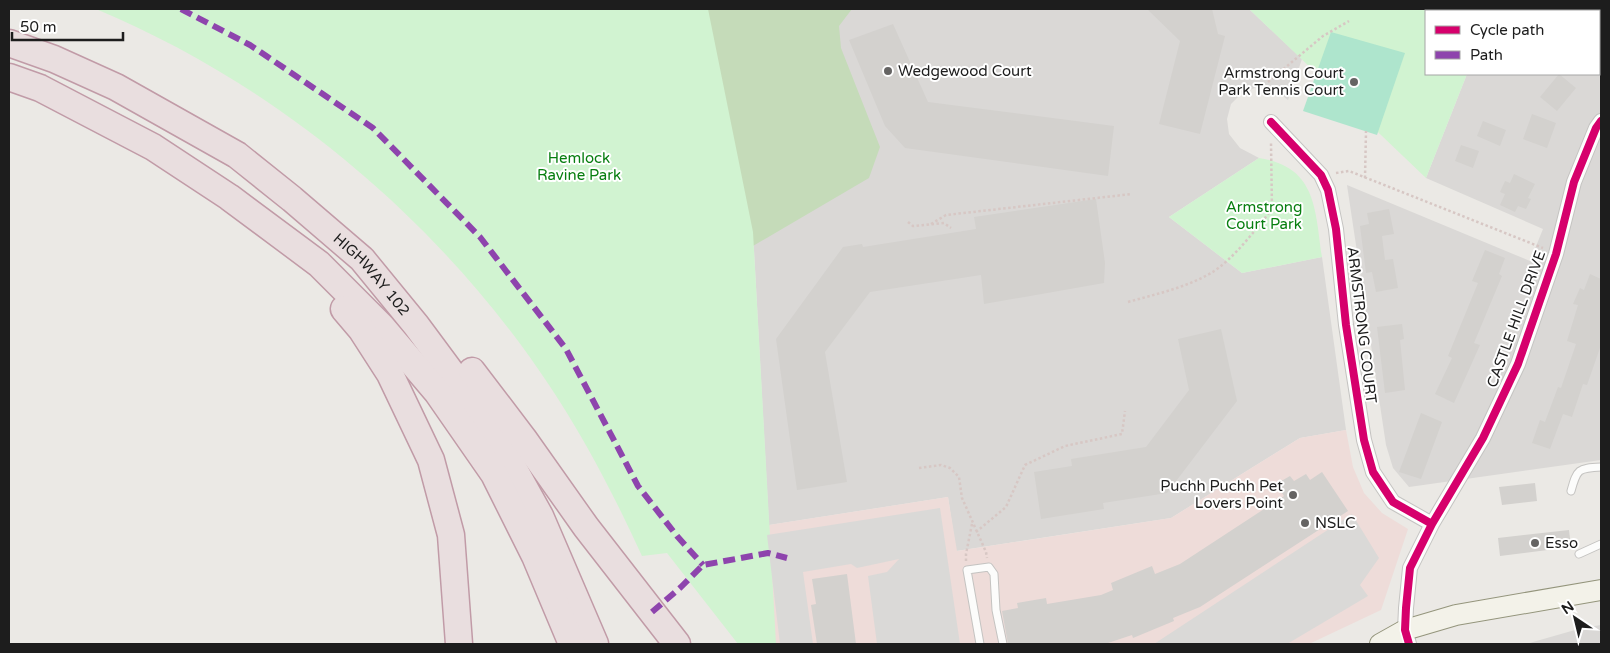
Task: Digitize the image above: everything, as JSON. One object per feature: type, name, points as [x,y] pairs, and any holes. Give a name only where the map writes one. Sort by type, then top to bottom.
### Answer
[{"type":"highway","name":"HIGHWAY 102","points":[[9,42],[54,59],[116,87],[237,156],[292,199],[362,259],[416,324],[476,406],[510,460],[540,516],[595,644]]},
{"type":"highway","name":"HIGHWAY 102","points":[[9,76],[40,88],[153,147],[229,197],[319,264],[381,326],[437,392],[494,474],[535,556],[572,644]]},
{"type":"highway","points":[[270,229],[328,289],[361,329],[390,374],[431,460],[451,535],[459,644]]},
{"type":"highway","points":[[362,259],[417,310],[466,363],[523,438],[586,527],[677,644]]},
{"type":"main road","points":[[1380,644],[1407,637],[1456,615],[1601,590]]},
{"type":"street","name":"CASTLE HILL DRIVE","points":[[1407,637],[1406,608],[1410,568],[1432,524],[1483,438],[1518,364],[1556,254],[1574,182],[1596,128],[1601,121]]},
{"type":"street","name":"ARMSTRONG COURT","points":[[1271,122],[1320,175],[1328,190],[1336,228],[1350,354],[1364,440],[1373,472],[1393,502],[1432,524]]},
{"type":"lane","points":[[1571,491],[1576,475],[1585,468],[1601,467]]},
{"type":"lane","points":[[1579,554],[1601,544]]},
{"type":"lane","points":[[980,644],[967,570],[989,567],[994,574],[996,610],[1003,644]]},
{"type":"path","points":[[1268,82],[1323,36],[1349,21]]},
{"type":"path","points":[[1128,302],[1184,286],[1213,272],[1242,245],[1272,209],[1271,122]]},
{"type":"path","points":[[1364,178],[1366,131]]},
{"type":"path","points":[[1320,175],[1348,171],[1556,254]]},
{"type":"path","points":[[931,224],[946,216],[1132,194]]},
{"type":"path","points":[[908,222],[912,226],[944,223],[951,228]]},
{"type":"path","points":[[976,532],[1006,507],[1025,465],[1065,446],[1122,434],[1125,411]]},
{"type":"path","points":[[920,468],[941,465],[950,468],[959,477],[962,498],[986,552],[989,567]]},
{"type":"path","points":[[967,570],[966,554],[972,523]]},
{"type":"shaded area","name":"Wedgewood Court","points":[[708,9],[1249,9],[1302,59],[1288,100],[1275,90],[1257,87],[1242,93],[1231,104],[1227,119],[1229,134],[1240,148],[1259,158],[1169,217],[1242,273],[1322,257],[1346,430],[1300,438],[1171,518],[956,551],[948,497],[769,525],[753,232]]},
{"type":"shaded area","points":[[1601,9],[1601,460],[1409,487],[1393,468],[1386,445],[1347,185],[1530,261],[1543,229],[1426,178],[1467,75],[1600,75],[1600,10],[1492,10]]},
{"type":"shaded area","points":[[1346,430],[1353,467],[1364,493],[1382,513],[1408,529],[1381,610],[1309,644],[775,644],[769,525],[948,497],[957,551],[1171,518],[1300,438]]},
{"type":"shaded area","points":[[940,508],[960,644],[877,644],[868,576],[887,572],[899,559],[857,568],[851,564],[803,572],[813,644],[780,644],[767,535]]},
{"type":"shaded area","points":[[1352,514],[1379,558],[1360,585],[1368,596],[1287,644],[1154,644]]},
{"type":"shaded area","points":[[1601,625],[1601,644],[1526,644],[1582,628]]},
{"type":"green space","name":"Hemlock Ravine Park","points":[[96,9],[708,9],[753,232],[776,644],[738,644],[667,553],[642,556],[599,469],[549,385],[506,325],[458,268],[406,214],[350,164],[291,118],[228,77],[163,40]]},
{"type":"green space","points":[[243,9],[852,9],[839,26],[841,48],[880,147],[869,178],[741,253]]},
{"type":"green space","points":[[1249,9],[1492,9],[1425,10],[1425,75],[1467,75],[1426,178]]},
{"type":"green space","name":"Armstrong Court Park Tennis Court","points":[[1331,32],[1405,53],[1377,135],[1303,111]]},
{"type":"green space","name":"Armstrong Court Park","points":[[1259,158],[1278,163],[1292,171],[1303,181],[1310,193],[1314,207],[1322,257],[1242,273],[1169,217]]},
{"type":"building","points":[[1147,9],[1212,9],[1218,34],[1225,36],[1200,134],[1159,124],[1180,41]]},
{"type":"building","name":"Wedgewood Court","points":[[893,24],[928,102],[1114,126],[1108,176],[905,148],[885,126],[849,40]]},
{"type":"building","points":[[1558,75],[1576,88],[1557,111],[1540,97]]},
{"type":"building","points":[[1532,114],[1556,123],[1547,148],[1523,139]]},
{"type":"building","points":[[1483,121],[1506,130],[1500,146],[1477,136]]},
{"type":"building","points":[[1461,145],[1479,151],[1473,168],[1455,161]]},
{"type":"building","points":[[1514,174],[1535,184],[1528,198],[1531,199],[1526,209],[1518,206],[1515,212],[1500,205],[1505,194],[1500,192],[1505,181],[1510,183]]},
{"type":"building","points":[[1096,199],[1105,263],[1104,283],[984,304],[981,275],[870,292],[825,352],[847,482],[797,490],[776,339],[843,247],[862,244],[863,247],[976,229],[974,217]]},
{"type":"building","points":[[1389,209],[1394,234],[1382,236],[1385,260],[1393,259],[1398,288],[1376,292],[1372,272],[1366,273],[1360,226],[1369,224],[1367,213]]},
{"type":"building","points":[[1485,250],[1505,258],[1499,274],[1502,276],[1474,343],[1480,345],[1454,403],[1435,394],[1452,358],[1448,356],[1478,283],[1472,281]]},
{"type":"building","points":[[1590,274],[1601,279],[1601,345],[1587,385],[1583,384],[1572,417],[1563,414],[1550,449],[1532,443],[1540,420],[1545,422],[1558,387],[1561,388],[1576,344],[1567,341],[1578,305],[1573,304],[1580,288],[1584,290]]},
{"type":"building","points":[[1402,324],[1404,339],[1400,340],[1405,390],[1385,393],[1377,327]]},
{"type":"building","points":[[1221,329],[1237,401],[1167,493],[1103,503],[1104,509],[1041,519],[1034,472],[1072,466],[1071,459],[1146,447],[1189,390],[1178,339]]},
{"type":"building","points":[[1421,413],[1442,422],[1421,479],[1399,472]]},
{"type":"building","points":[[1322,472],[1348,511],[1200,607],[1173,618],[1174,621],[1133,638],[1132,635],[1105,644],[1008,644],[1002,611],[1018,608],[1017,603],[1046,598],[1047,604],[1101,595],[1113,590],[1111,583],[1152,566],[1155,574],[1180,564],[1284,496],[1276,484],[1290,476],[1294,481],[1306,474],[1310,480]]},
{"type":"building","name":"Esso","points":[[1535,483],[1537,501],[1502,505],[1499,487]]},
{"type":"building","name":"Esso","points":[[1569,530],[1571,547],[1500,556],[1498,538]]},
{"type":"building","points":[[847,574],[856,644],[817,644],[811,605],[816,604],[812,579]]},
{"type":"marked path","points":[[181,9],[250,45],[373,128],[480,237],[566,349],[638,486],[677,536],[703,565]]},
{"type":"marked path","points":[[652,612],[703,565],[768,553],[787,558]]},
{"type":"cycle path","points":[[1409,644],[1405,630],[1410,568],[1432,524],[1483,438],[1518,364],[1556,254],[1574,182],[1596,128],[1601,121]]},
{"type":"cycle path","points":[[1271,122],[1321,175],[1328,190],[1336,229],[1346,325],[1364,440],[1373,472],[1393,502],[1432,524]]},
{"type":"place","name":"Wedgewood Court","points":[[888,71]]},
{"type":"place","name":"Armstrong Court Park Tennis Court","points":[[1354,82]]},
{"type":"place","name":"Puchh Puchh Pet Lovers Point","points":[[1293,495]]},
{"type":"place","name":"NSLC","points":[[1305,523]]},
{"type":"place","name":"Esso","points":[[1535,543]]}]
